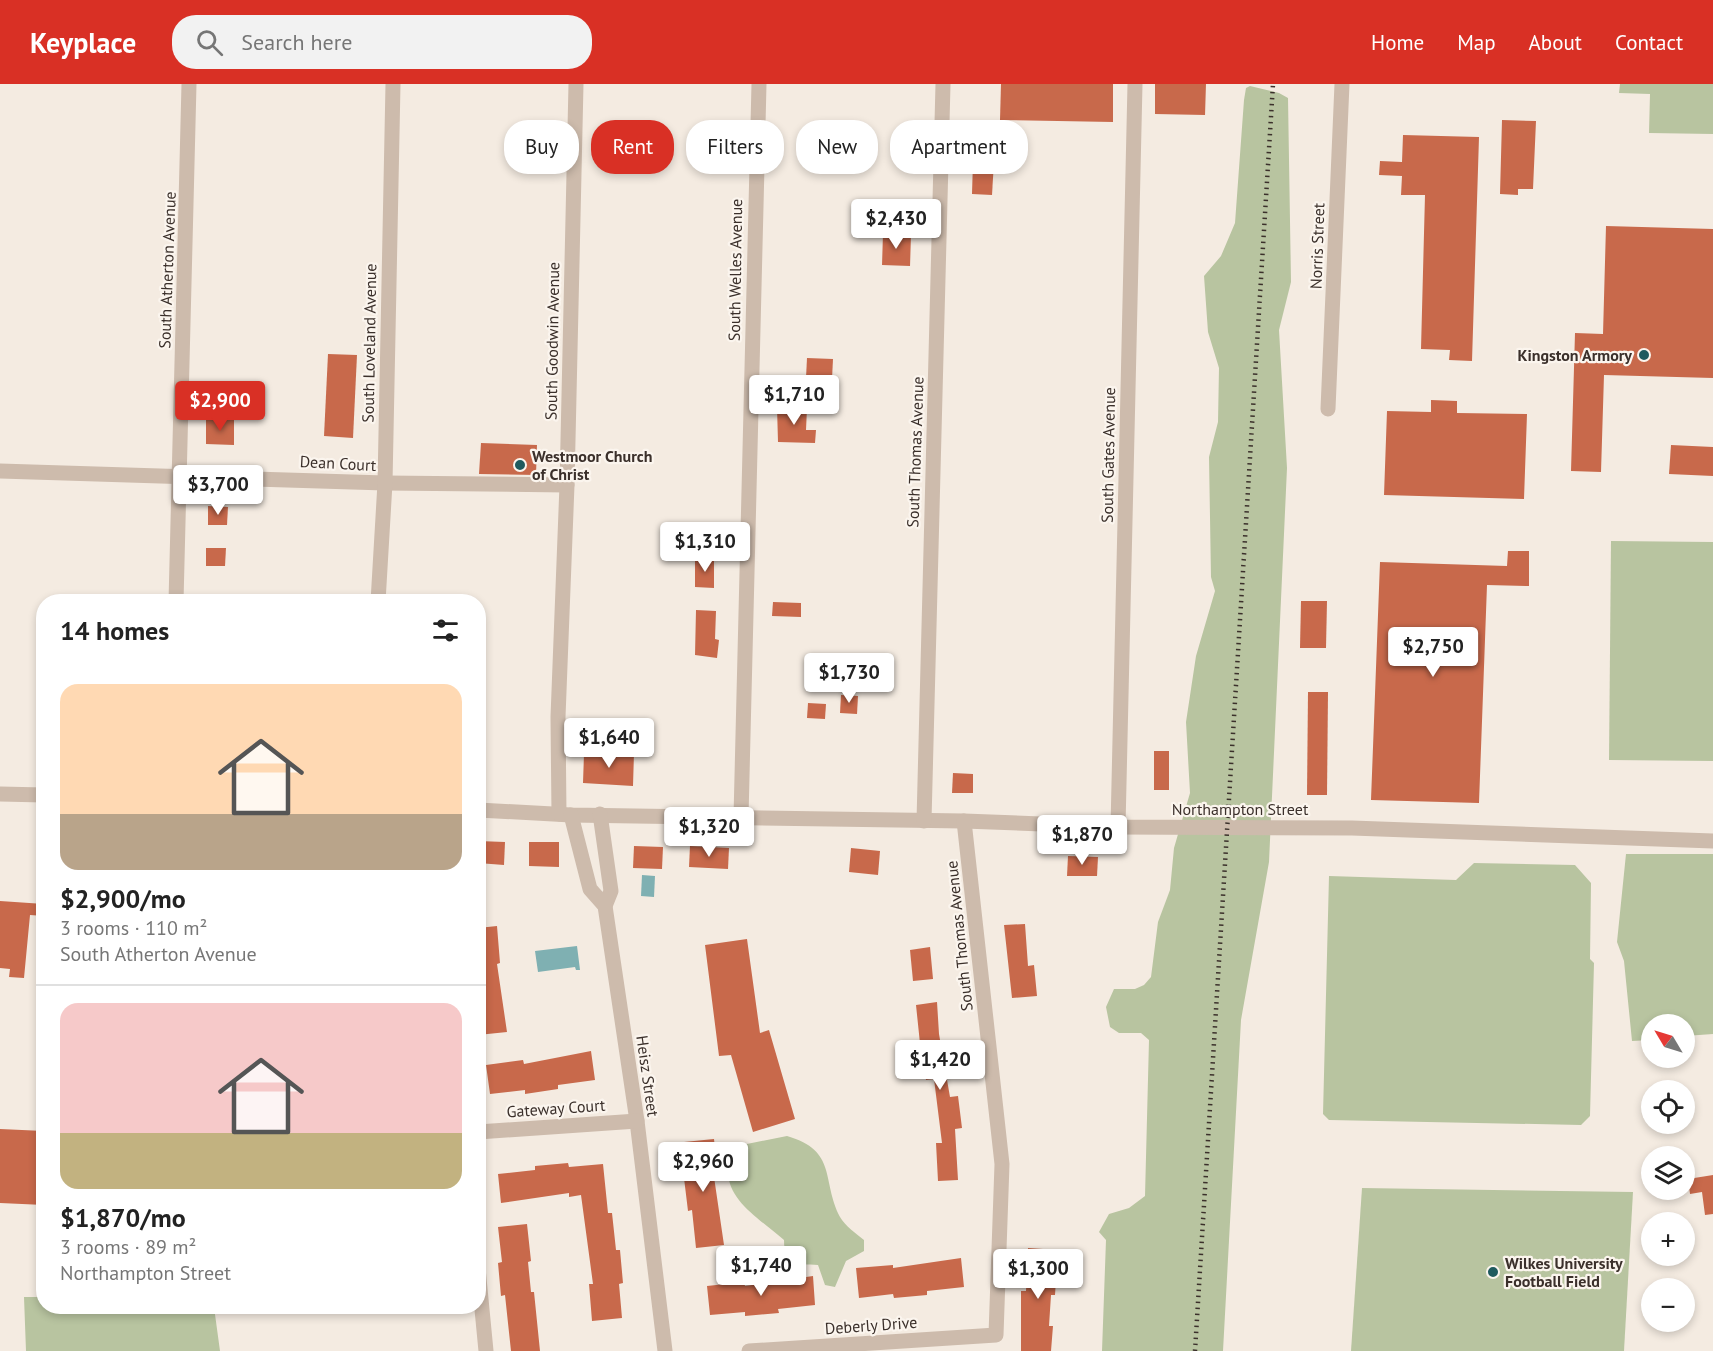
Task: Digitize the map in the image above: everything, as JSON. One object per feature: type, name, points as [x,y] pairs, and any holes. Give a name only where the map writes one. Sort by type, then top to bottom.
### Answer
[{"type":"street","name":"South Atherton Avenue","points":[[176,594],[189,84]]},
{"type":"street","name":"South Loveland Avenue","points":[[378,594],[385,483],[393,84]]},
{"type":"street","name":"South Goodwin Avenue","points":[[565,814],[558,717],[567,484],[576,84]]},
{"type":"street","name":"South Welles Avenue","points":[[741,817],[759,84]]},
{"type":"street","name":"South Thomas Avenue","points":[[924,821],[943,84]]},
{"type":"street","name":"South Gates Avenue","points":[[1118,827],[1135,84]]},
{"type":"street","name":"Norris Street","points":[[1328,409],[1342,84]]},
{"type":"street","name":"Dean Court","points":[[0,471],[78,476],[179,475],[385,483],[567,484]]},
{"type":"street","points":[[0,794],[36,795]]},
{"type":"street","name":"Northampton Street","points":[[486,810],[565,814],[964,821],[1118,827],[1352,828],[1713,841]]},
{"type":"street","name":"Heisz Street","points":[[565,814],[590,889],[605,906],[637,1121],[664,1351]]},
{"type":"street","points":[[600,814],[611,891],[605,906]]},
{"type":"street","name":"South Thomas Avenue","points":[[964,821],[1002,1164],[996,1335]]},
{"type":"street","name":"Gateway Court","points":[[486,1131],[637,1121]]},
{"type":"street","points":[[482,1314],[486,1351]]},
{"type":"street","name":"Deberly Drive","points":[[748,1351],[996,1335]]},
{"type":"green space","points":[[1620,84],[1713,84],[1713,134],[1649,133],[1650,94],[1619,93]]},
{"type":"green space","points":[[1250,86],[1279,93],[1288,98],[1291,282],[1279,330],[1287,468],[1269,862],[1241,1020],[1223,1351],[1102,1351],[1106,1240],[1099,1232],[1109,1214],[1129,1208],[1145,1196],[1149,1040],[1141,1033],[1119,1033],[1110,1027],[1106,1007],[1114,989],[1135,989],[1144,985],[1151,977],[1158,922],[1170,890],[1174,848],[1190,793],[1186,722],[1196,656],[1215,591],[1211,577],[1209,457],[1218,422],[1219,368],[1208,332],[1204,276],[1221,256],[1235,223],[1244,100],[1246,88]]},
{"type":"green space","points":[[1611,541],[1713,542],[1713,761],[1609,760]]},
{"type":"green space","points":[[1626,854],[1713,854],[1713,1034],[1695,1035],[1695,1014],[1641,1014],[1641,1041],[1632,1041],[1624,961],[1617,942]]},
{"type":"green space","points":[[1474,863],[1575,865],[1591,883],[1590,959],[1594,963],[1590,1116],[1581,1125],[1329,1120],[1323,1114],[1329,876],[1456,880]]},
{"type":"green space","points":[[787,1136],[803,1142],[821,1158],[840,1217],[864,1240],[864,1251],[846,1261],[835,1287],[825,1285],[818,1265],[793,1262],[789,1259],[784,1240],[739,1200],[728,1176],[730,1162],[737,1146]]},
{"type":"green space","name":"Wilkes University Football Field","points":[[1362,1188],[1633,1192],[1624,1351],[1351,1351]]},
{"type":"green space","points":[[24,1297],[36,1297],[36,1314],[215,1314],[220,1351],[26,1351]]},
{"type":"water","points":[[642,875],[655,876],[654,897],[641,896]]},
{"type":"water","points":[[577,946],[580,970],[576,970],[575,967],[538,972],[535,951]]},
{"type":"building","points":[[1001,84],[1113,84],[1113,122],[1000,120]]},
{"type":"building","points":[[1155,84],[1206,84],[1205,115],[1155,114]]},
{"type":"building","points":[[1502,120],[1536,121],[1533,189],[1518,189],[1518,195],[1500,194]]},
{"type":"building","points":[[1403,135],[1479,137],[1472,361],[1449,360],[1450,350],[1421,349],[1425,195],[1401,195],[1402,176],[1379,175],[1380,161],[1402,162]]},
{"type":"building","points":[[973,174],[993,174],[992,195],[972,194]]},
{"type":"building","name":"Kingston Armory","points":[[1606,226],[1713,229],[1713,378],[1604,375],[1601,472],[1571,471],[1575,333],[1603,334]]},
{"type":"building","points":[[883,233],[911,234],[910,266],[882,265]]},
{"type":"building","points":[[328,354],[357,355],[353,438],[324,436]]},
{"type":"building","points":[[807,358],[833,359],[832,379],[806,378]]},
{"type":"building","points":[[1431,400],[1457,401],[1457,413],[1527,414],[1524,499],[1384,495],[1387,411],[1431,412]]},
{"type":"building","points":[[777,407],[807,408],[806,430],[816,430],[815,443],[778,442]]},
{"type":"building","points":[[206,420],[234,420],[234,445],[206,444]]},
{"type":"building","points":[[481,443],[537,445],[536,475],[479,474]]},
{"type":"building","points":[[1671,445],[1713,447],[1713,476],[1669,474]]},
{"type":"building","points":[[208,506],[228,507],[227,525],[208,525]]},
{"type":"building","points":[[206,548],[226,548],[225,566],[206,566]]},
{"type":"building","points":[[1508,551],[1529,551],[1529,586],[1487,585],[1479,803],[1371,800],[1380,562],[1507,566]]},
{"type":"building","points":[[695,558],[714,558],[714,588],[695,587]]},
{"type":"building","points":[[1301,601],[1327,601],[1326,648],[1300,648]]},
{"type":"building","points":[[773,602],[801,603],[801,617],[772,616]]},
{"type":"building","points":[[696,610],[716,611],[715,639],[719,640],[717,658],[695,655]]},
{"type":"building","points":[[1308,692],[1328,692],[1327,795],[1307,795]]},
{"type":"building","points":[[841,695],[858,696],[857,714],[840,713]]},
{"type":"building","points":[[808,703],[826,704],[825,719],[807,718]]},
{"type":"building","points":[[1154,751],[1169,751],[1169,790],[1154,790]]},
{"type":"building","points":[[609,752],[634,753],[633,786],[583,783],[584,754],[609,755]]},
{"type":"building","points":[[953,773],[973,774],[973,793],[952,793]]},
{"type":"building","points":[[486,841],[505,842],[504,865],[486,864]]},
{"type":"building","points":[[529,842],[559,842],[559,867],[529,866]]},
{"type":"building","points":[[634,846],[663,847],[662,869],[633,868]]},
{"type":"building","points":[[690,846],[729,848],[728,869],[689,867]]},
{"type":"building","points":[[851,848],[880,851],[878,875],[849,872]]},
{"type":"building","points":[[1068,856],[1098,857],[1097,876],[1067,876]]},
{"type":"building","points":[[0,901],[36,903],[36,915],[30,915],[24,978],[9,977],[10,969],[0,968]]},
{"type":"building","points":[[1025,924],[1028,966],[1034,965],[1037,996],[1012,998],[1004,925]]},
{"type":"building","points":[[497,926],[500,963],[497,964],[507,1032],[486,1034],[486,927]]},
{"type":"building","points":[[747,939],[760,1033],[769,1030],[795,1119],[753,1132],[731,1055],[719,1056],[705,945]]},
{"type":"building","points":[[930,947],[933,979],[913,981],[910,950]]},
{"type":"building","points":[[937,1002],[939,1034],[950,1097],[958,1096],[962,1128],[955,1129],[958,1180],[938,1181],[936,1143],[942,1143],[934,1079],[926,1080],[921,1053],[916,1005]]},
{"type":"building","points":[[591,1051],[595,1080],[558,1085],[558,1089],[525,1094],[525,1090],[490,1094],[486,1065],[523,1060],[524,1064]]},
{"type":"building","points":[[0,1129],[36,1131],[36,1205],[0,1203]]},
{"type":"building","points":[[714,1139],[718,1176],[714,1177],[724,1245],[696,1248],[692,1210],[688,1211],[684,1178],[688,1177],[684,1142]]},
{"type":"building","points":[[568,1163],[569,1167],[603,1164],[608,1213],[612,1213],[616,1250],[620,1250],[623,1283],[619,1284],[622,1318],[592,1321],[589,1284],[593,1284],[581,1195],[569,1197],[569,1193],[501,1203],[498,1174],[535,1170],[535,1166]]},
{"type":"building","points":[[1713,1175],[1713,1214],[1705,1215],[1702,1192],[1695,1193],[1695,1178]]},
{"type":"building","points":[[527,1224],[531,1261],[528,1262],[531,1292],[534,1292],[540,1351],[511,1351],[505,1295],[501,1296],[498,1263],[502,1262],[498,1227]]},
{"type":"building","points":[[1028,1248],[1058,1250],[1055,1295],[1051,1295],[1049,1326],[1053,1326],[1051,1351],[1021,1351],[1021,1291],[1026,1291]]},
{"type":"building","points":[[961,1258],[964,1287],[927,1291],[927,1295],[894,1298],[893,1294],[859,1298],[856,1268],[893,1265],[893,1268]]},
{"type":"building","points":[[813,1276],[815,1305],[778,1309],[779,1313],[745,1316],[745,1312],[710,1315],[707,1286],[744,1282],[745,1286]]},
{"type":"railway","points":[[1195,1351],[1273,84]]},
{"type":"place","name":"Kingston Armory","points":[[1644,355]]},
{"type":"place","name":"Westmoor Church of Christ","points":[[520,465]]},
{"type":"place","name":"Wilkes University Football Field","points":[[1493,1272]]}]
